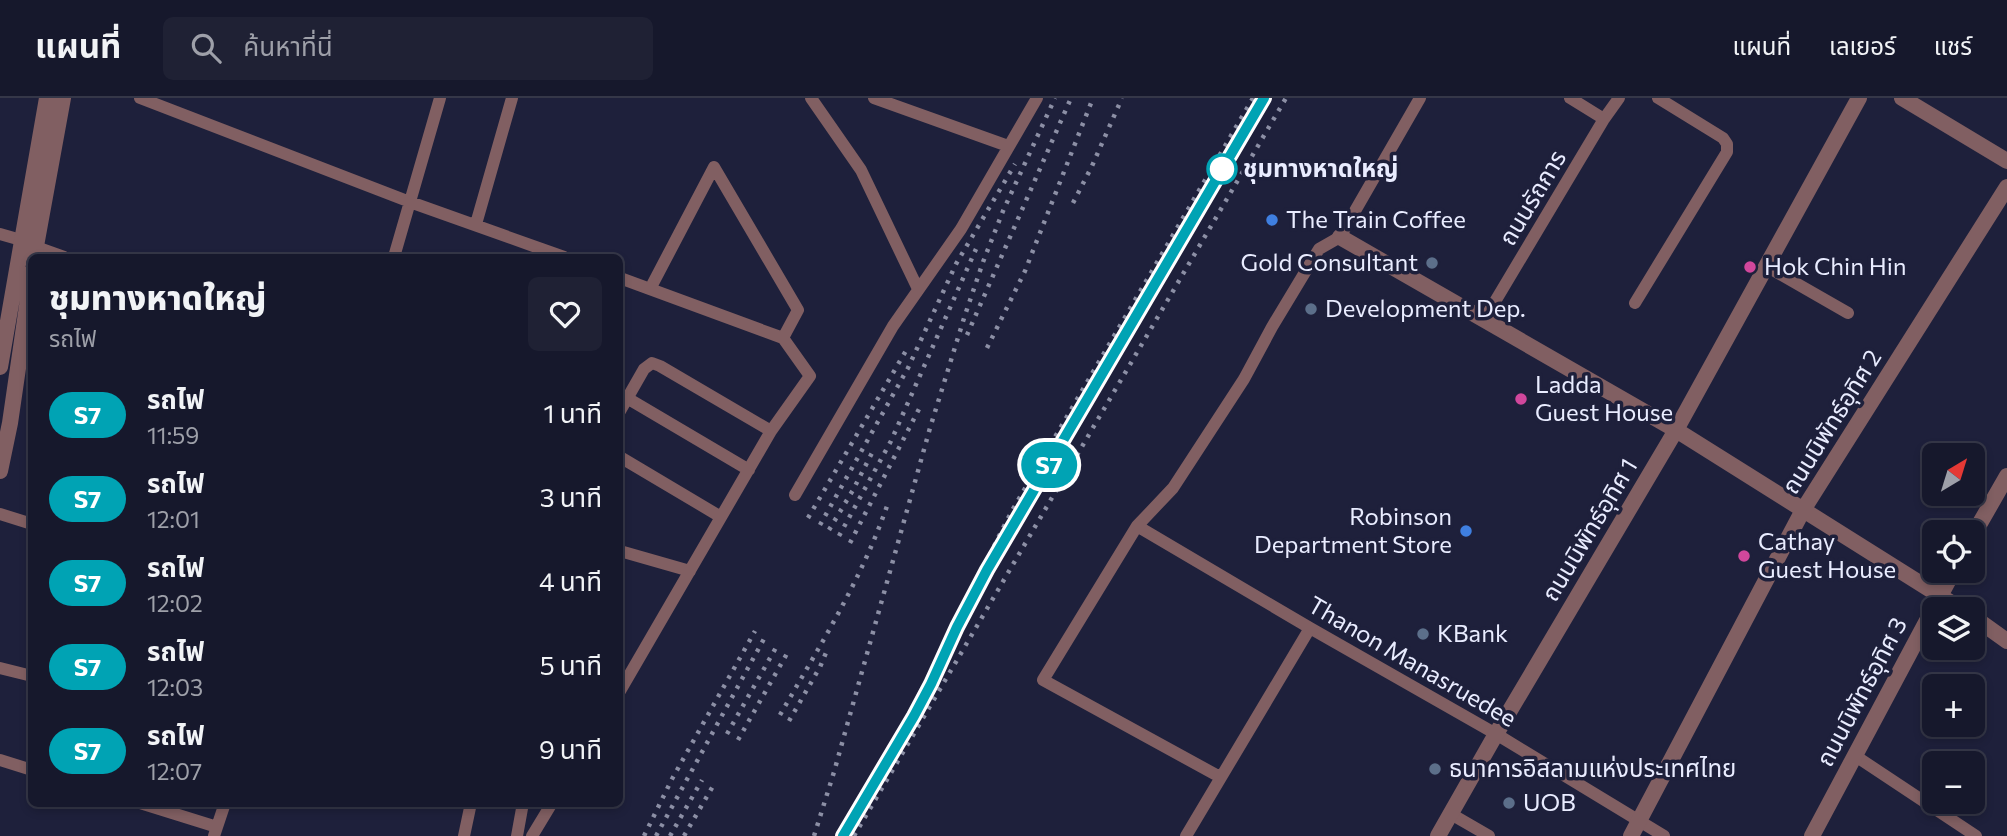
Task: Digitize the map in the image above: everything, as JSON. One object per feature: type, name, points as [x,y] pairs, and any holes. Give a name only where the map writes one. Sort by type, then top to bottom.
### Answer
[{"type":"street","points":[[30,248],[47,98]]},
{"type":"street","points":[[30,248],[64,98]]},
{"type":"street","points":[[140,98],[410,202],[557,254]]},
{"type":"street","points":[[395,254],[440,98]]},
{"type":"street","points":[[476,224],[512,98]]},
{"type":"street","points":[[811,98],[861,170],[918,289]]},
{"type":"street","points":[[874,98],[1008,146]]},
{"type":"street","points":[[795,495],[893,326],[961,229],[1037,98]]},
{"type":"street","points":[[1220,777],[1043,680],[1137,526],[1172,488],[1244,379],[1319,249],[1340,237],[1420,98]]},
{"type":"street","points":[[1570,98],[1604,119]]},
{"type":"street","name":"ถนนรัถการ","points":[[1484,320],[1619,98]]},
{"type":"street","points":[[1636,303],[1727,152],[1727,144],[1723,138],[1658,98]]},
{"type":"street","name":"ถนนนิพัทธ์อุทิศ 1","points":[[1438,836],[1676,430],[1859,98]]},
{"type":"street","points":[[1902,98],[2007,161]]},
{"type":"street","points":[[650,289],[714,167],[798,310],[783,338]]},
{"type":"street","name":"ถนนนิพัทธ์อุทิศ 2","points":[[1631,836],[1803,510],[2007,187]]},
{"type":"street","points":[[0,234],[30,248],[53,254]]},
{"type":"street","points":[[1340,237],[1676,430],[1944,597]]},
{"type":"street","points":[[1,357],[28,256]]},
{"type":"street","points":[[1766,266],[1848,313]]},
{"type":"street","points":[[623,279],[783,338],[810,376],[771,432],[623,686]]},
{"type":"street","points":[[0,471],[25,367],[28,326]]},
{"type":"street","points":[[623,405],[645,369],[652,363],[771,432]]},
{"type":"street","points":[[627,398],[749,470]]},
{"type":"street","points":[[623,459],[721,517]]},
{"type":"street","points":[[1982,520],[2007,476]]},
{"type":"street","points":[[0,514],[28,523]]},
{"type":"street","name":"Thanon Manasruedee","points":[[1137,526],[1496,734],[1664,836]]},
{"type":"street","points":[[623,552],[690,571]]},
{"type":"street","name":"ถนนนิพัทธ์อุทิศ 3","points":[[1812,836],[1946,583]]},
{"type":"street","points":[[1985,626],[2007,640]]},
{"type":"street","points":[[1186,836],[1310,628]]},
{"type":"street","points":[[0,668],[28,675]]},
{"type":"street","points":[[1854,755],[1976,836]]},
{"type":"street","points":[[0,760],[28,769]]},
{"type":"street","points":[[150,807],[216,832],[224,807]]},
{"type":"street","points":[[464,836],[470,807]]},
{"type":"street","points":[[517,836],[522,807]]},
{"type":"street","points":[[532,836],[550,807]]},
{"type":"street","points":[[1451,814],[1489,836]]},
{"type":"railway","points":[[814,836],[930,428],[965,315],[1003,211],[1055,98]]},
{"type":"railway","points":[[967,335],[1071,98]]},
{"type":"railway","points":[[987,348],[1025,271],[1093,98]]},
{"type":"railway","points":[[1073,203],[1122,98]]},
{"type":"railway","points":[[918,708],[1013,509],[1253,98]]},
{"type":"railway","points":[[854,836],[1286,98]]},
{"type":"railway","points":[[820,525],[908,368],[956,264],[1015,164]]},
{"type":"railway","points":[[839,536],[891,441],[976,249]]},
{"type":"railway","points":[[808,518],[907,349]]},
{"type":"railway","points":[[850,543],[919,409]]},
{"type":"railway","points":[[829,530],[874,449]]},
{"type":"railway","points":[[780,715],[852,587],[887,506]]},
{"type":"railway","points":[[644,836],[672,779],[755,631]]},
{"type":"railway","points":[[656,836],[765,637]]},
{"type":"railway","points":[[727,734],[778,644]]},
{"type":"railway","points":[[789,721],[828,648]]},
{"type":"railway","points":[[738,740],[789,650]]},
{"type":"railway","points":[[670,836],[702,780]]},
{"type":"railway","points":[[684,836],[713,786]]},
{"type":"train","name":"S7","points":[[843,836],[914,716],[987,570],[1264,98]]},
{"type":"place","name":"ชุมทางหาดใหญ่","points":[[1222,169]]},
{"type":"place","name":"The Train Coffee","points":[[1272,220]]},
{"type":"place","name":"Gold Consultant","points":[[1432,263]]},
{"type":"place","name":"Hok Chin Hin","points":[[1750,267]]},
{"type":"place","name":"Development Dep.","points":[[1311,309]]},
{"type":"place","name":"Ladda Guest House","points":[[1521,399]]},
{"type":"place","name":"Robinson Department Store","points":[[1466,531]]},
{"type":"place","name":"Cathay Guest House","points":[[1744,556]]},
{"type":"place","name":"KBank","points":[[1423,634]]},
{"type":"place","name":"ธนาคารอิสลามแห่งประเทศไทย","points":[[1435,769]]},
{"type":"place","name":"UOB","points":[[1509,803]]}]
